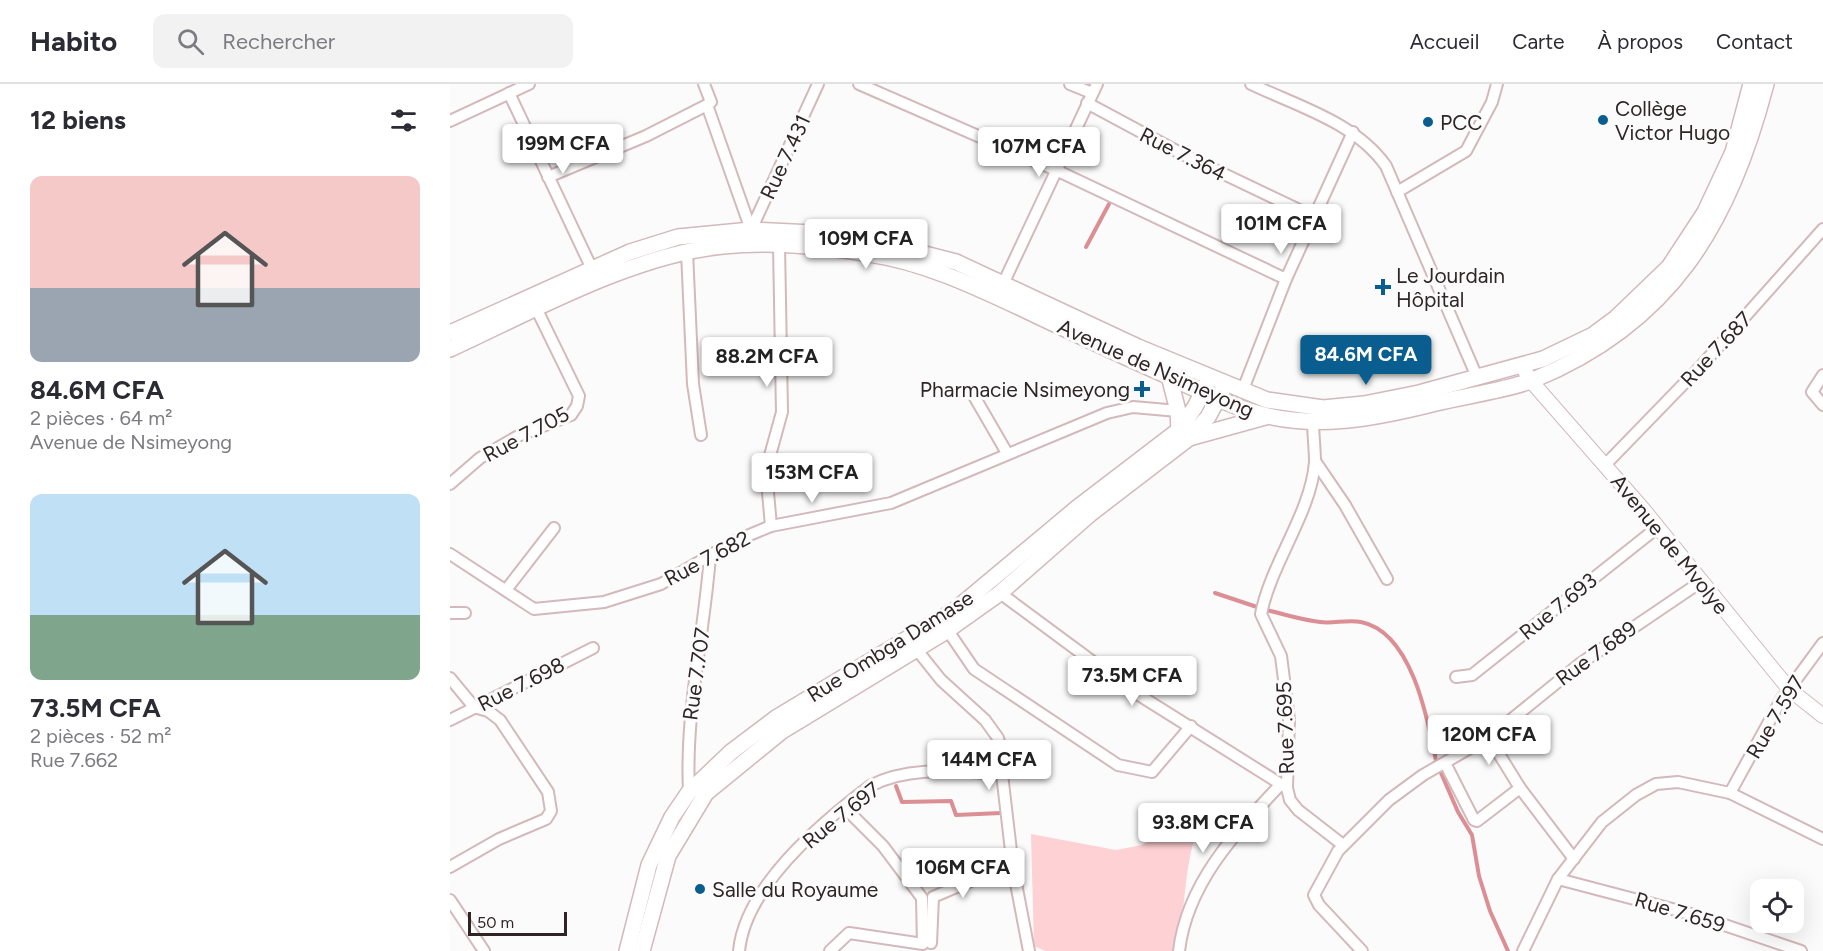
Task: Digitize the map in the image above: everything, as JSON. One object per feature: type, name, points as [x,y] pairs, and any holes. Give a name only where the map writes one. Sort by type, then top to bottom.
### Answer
[{"type":"main road","name":"Avenue de Nsimeyong","points":[[450,333],[630,252],[678,237],[751,230],[813,233],[904,247],[956,262],[1242,392],[1292,405],[1339,407],[1419,393],[1522,366],[1593,335],[1638,300],[1669,267],[1694,231],[1725,173],[1751,84]]},
{"type":"main road","name":"Avenue de Nsimeyong","points":[[450,349],[612,276],[687,252],[721,246],[779,245],[871,254],[930,268],[1203,393],[1268,416],[1313,420],[1367,419],[1531,381],[1600,346],[1627,328],[1662,294],[1692,260],[1717,220],[1746,155],[1766,84]]},
{"type":"main road","points":[[1169,376],[1184,434],[1268,416]]},
{"type":"main road","name":"Rue Ombga Damase","points":[[627,951],[650,865],[672,817],[689,792],[731,752],[776,718],[1000,593],[1184,434],[1209,378]]},
{"type":"main road","name":"Rue Ombga Damase","points":[[642,951],[668,856],[706,793],[782,732],[917,650],[944,625],[955,610],[1077,508],[1208,417],[1225,385]]},
{"type":"street","points":[[450,121],[529,84]]},
{"type":"street","points":[[548,177],[646,136],[707,105],[711,102],[711,98],[704,84]]},
{"type":"street","name":"Rue 7.431","points":[[751,230],[818,84]]},
{"type":"street","points":[[859,84],[1058,171],[1286,279]]},
{"type":"street","name":"Rue 7.364","points":[[1070,84],[1092,94],[1182,154],[1314,218]]},
{"type":"street","points":[[1251,84],[1353,132],[1379,155],[1477,377]]},
{"type":"street","points":[[1397,192],[1466,151],[1492,102],[1497,84]]},
{"type":"street","points":[[509,93],[592,269]]},
{"type":"street","points":[[1003,284],[1058,171],[1092,94]]},
{"type":"street","points":[[707,105],[751,230]]},
{"type":"street","points":[[1242,392],[1286,279],[1353,132]]},
{"type":"street","name":"Rue 7.687","points":[[1605,465],[1702,366],[1823,230]]},
{"type":"street","points":[[771,526],[766,470],[782,412],[779,245]]},
{"type":"street","points":[[687,252],[693,384],[701,435]]},
{"type":"street","name":"Rue 7.705","points":[[450,484],[480,458],[520,435],[571,415],[577,406],[579,396],[537,310]]},
{"type":"street","name":"Avenue de Mvolye","points":[[1522,366],[1531,381],[1658,527],[1789,689],[1823,716]]},
{"type":"street","points":[[1823,375],[1812,392],[1823,405]]},
{"type":"street","points":[[974,396],[1007,453]]},
{"type":"street","name":"Rue 7.682","points":[[450,554],[540,610],[604,602],[661,584],[735,541],[771,526],[884,505],[1107,413],[1133,407],[1178,411]]},
{"type":"street","name":"Rue 7.695","points":[[1313,420],[1315,461],[1301,512],[1270,581],[1261,614],[1281,656],[1289,719],[1284,786],[1290,800],[1298,810],[1343,845]]},
{"type":"street","points":[[1315,461],[1344,505],[1387,579]]},
{"type":"street","name":"Rue 7.693","points":[[1456,677],[1472,675],[1658,527]]},
{"type":"street","points":[[506,590],[554,528]]},
{"type":"street","name":"Rue 7.707","points":[[689,792],[688,724],[707,597],[710,556]]},
{"type":"street","name":"Rue 7.689","points":[[1362,951],[1319,905],[1314,895],[1343,845],[1389,800],[1444,763],[1491,736],[1581,663],[1702,581]]},
{"type":"street","points":[[1000,593],[1131,690],[1284,786],[1236,832],[1206,874],[1182,930],[1179,951]]},
{"type":"street","points":[[450,613],[465,613]]},
{"type":"street","points":[[944,625],[974,669],[1118,765],[1152,772],[1191,726]]},
{"type":"street","name":"Rue 7.597","points":[[1730,793],[1789,689],[1823,643]]},
{"type":"street","name":"Rue 7.698","points":[[450,720],[593,648]]},
{"type":"street","points":[[917,650],[941,680],[985,720],[998,738],[1003,756],[1002,774],[1013,868],[1029,951]]},
{"type":"street","points":[[450,678],[474,707],[488,711],[500,720],[548,792],[551,811],[546,819],[500,839],[450,867]]},
{"type":"street","points":[[1491,736],[1491,741],[1520,788],[1574,859]]},
{"type":"street","points":[[1444,763],[1474,820],[1477,821],[1520,788]]},
{"type":"street","name":"Rue 7.697","points":[[739,951],[746,924],[764,889],[812,834],[881,780],[932,771],[1002,774]]},
{"type":"street","points":[[1526,950],[1558,879],[1602,822],[1636,795],[1656,784],[1678,782],[1730,793],[1823,839]]},
{"type":"street","points":[[830,951],[849,933],[924,944],[922,898],[883,846],[844,807]]},
{"type":"street","points":[[931,943],[933,897],[994,871],[1013,868]]},
{"type":"street","name":"Rue 7.659","points":[[1558,879],[1695,915],[1801,951]]},
{"type":"street","points":[[450,900],[484,951]]},
{"type":"shaded area","points":[[1174,828],[1186,830],[1194,840],[1175,951],[1045,951],[1034,946],[1031,834],[1116,850],[1142,845]]},
{"type":"waterway","points":[[1086,247],[1109,204]]},
{"type":"waterway","points":[[1215,593],[1257,607]]},
{"type":"waterway","points":[[1266,610],[1320,622],[1361,622],[1379,629],[1393,642],[1415,680],[1436,761]]},
{"type":"waterway","points":[[1438,766],[1458,812],[1472,835],[1479,876],[1490,911],[1508,951]]},
{"type":"waterway","points":[[896,786],[902,802],[951,801],[956,815],[1001,813]]},
{"type":"place","name":"Collège Victor Hugo","points":[[1603,120]]},
{"type":"place","name":"PCC","points":[[1428,122]]},
{"type":"place","name":"Le Jourdain Hôpital","points":[[1383,287]]},
{"type":"place","name":"Pharmacie Nsimeyong","points":[[1142,389]]},
{"type":"place","name":"Salle du Royaume","points":[[700,889]]}]
